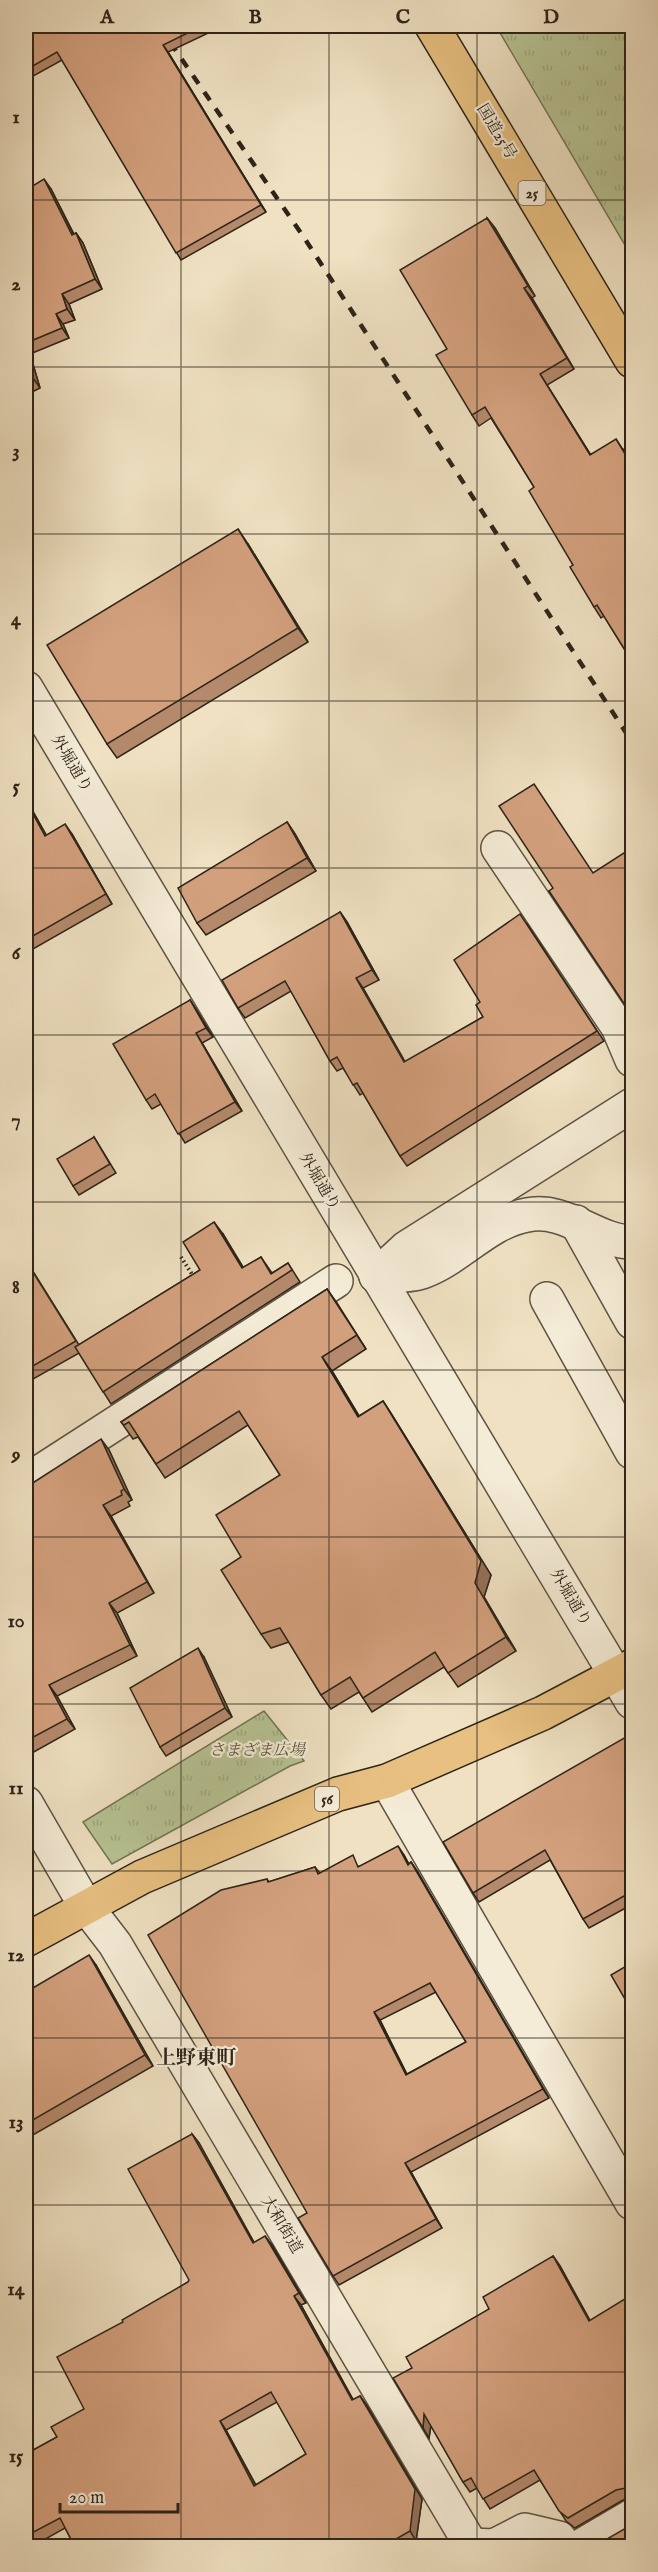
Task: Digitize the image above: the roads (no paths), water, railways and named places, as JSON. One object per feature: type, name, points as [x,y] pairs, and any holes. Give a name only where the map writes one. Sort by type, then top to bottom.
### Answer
[{"type":"main road","name":"国道25号","points":[[432,26],[633,361]]},
{"type":"main road","name":"56","points":[[26,1940],[85,1905],[142,1876],[338,1794],[387,1781],[543,1713],[624,1670]]},
{"type":"street","name":"外堀通り","points":[[26,688],[376,1276],[624,1670],[633,1702]]},
{"type":"street","points":[[498,848],[618,1027],[633,1060]]},
{"type":"street","points":[[376,1276],[406,1248],[633,1105]]},
{"type":"street","points":[[376,1276],[421,1272],[504,1222],[527,1215],[544,1214],[576,1222],[610,1238],[633,1242]]},
{"type":"street","points":[[576,1222],[633,1322]]},
{"type":"street","points":[[26,1481],[336,1281]]},
{"type":"street","points":[[547,1299],[633,1452]]},
{"type":"street","points":[[387,1781],[633,2203]]},
{"type":"street","name":"大和街道","points":[[26,1803],[85,1905],[115,1944],[470,2546]]},
{"type":"street","points":[[581,2547],[633,2516]]},
{"type":"street","points":[[470,2546],[494,2547],[525,2530],[559,2538],[564,2547]]},
{"type":"railway","points":[[159,26],[303,236],[632,742]]},
{"type":"district","name":"上野東町","points":[[196,2058]]},
{"type":"park label","name":"さまざま広場","points":[[257,1751]]}]
